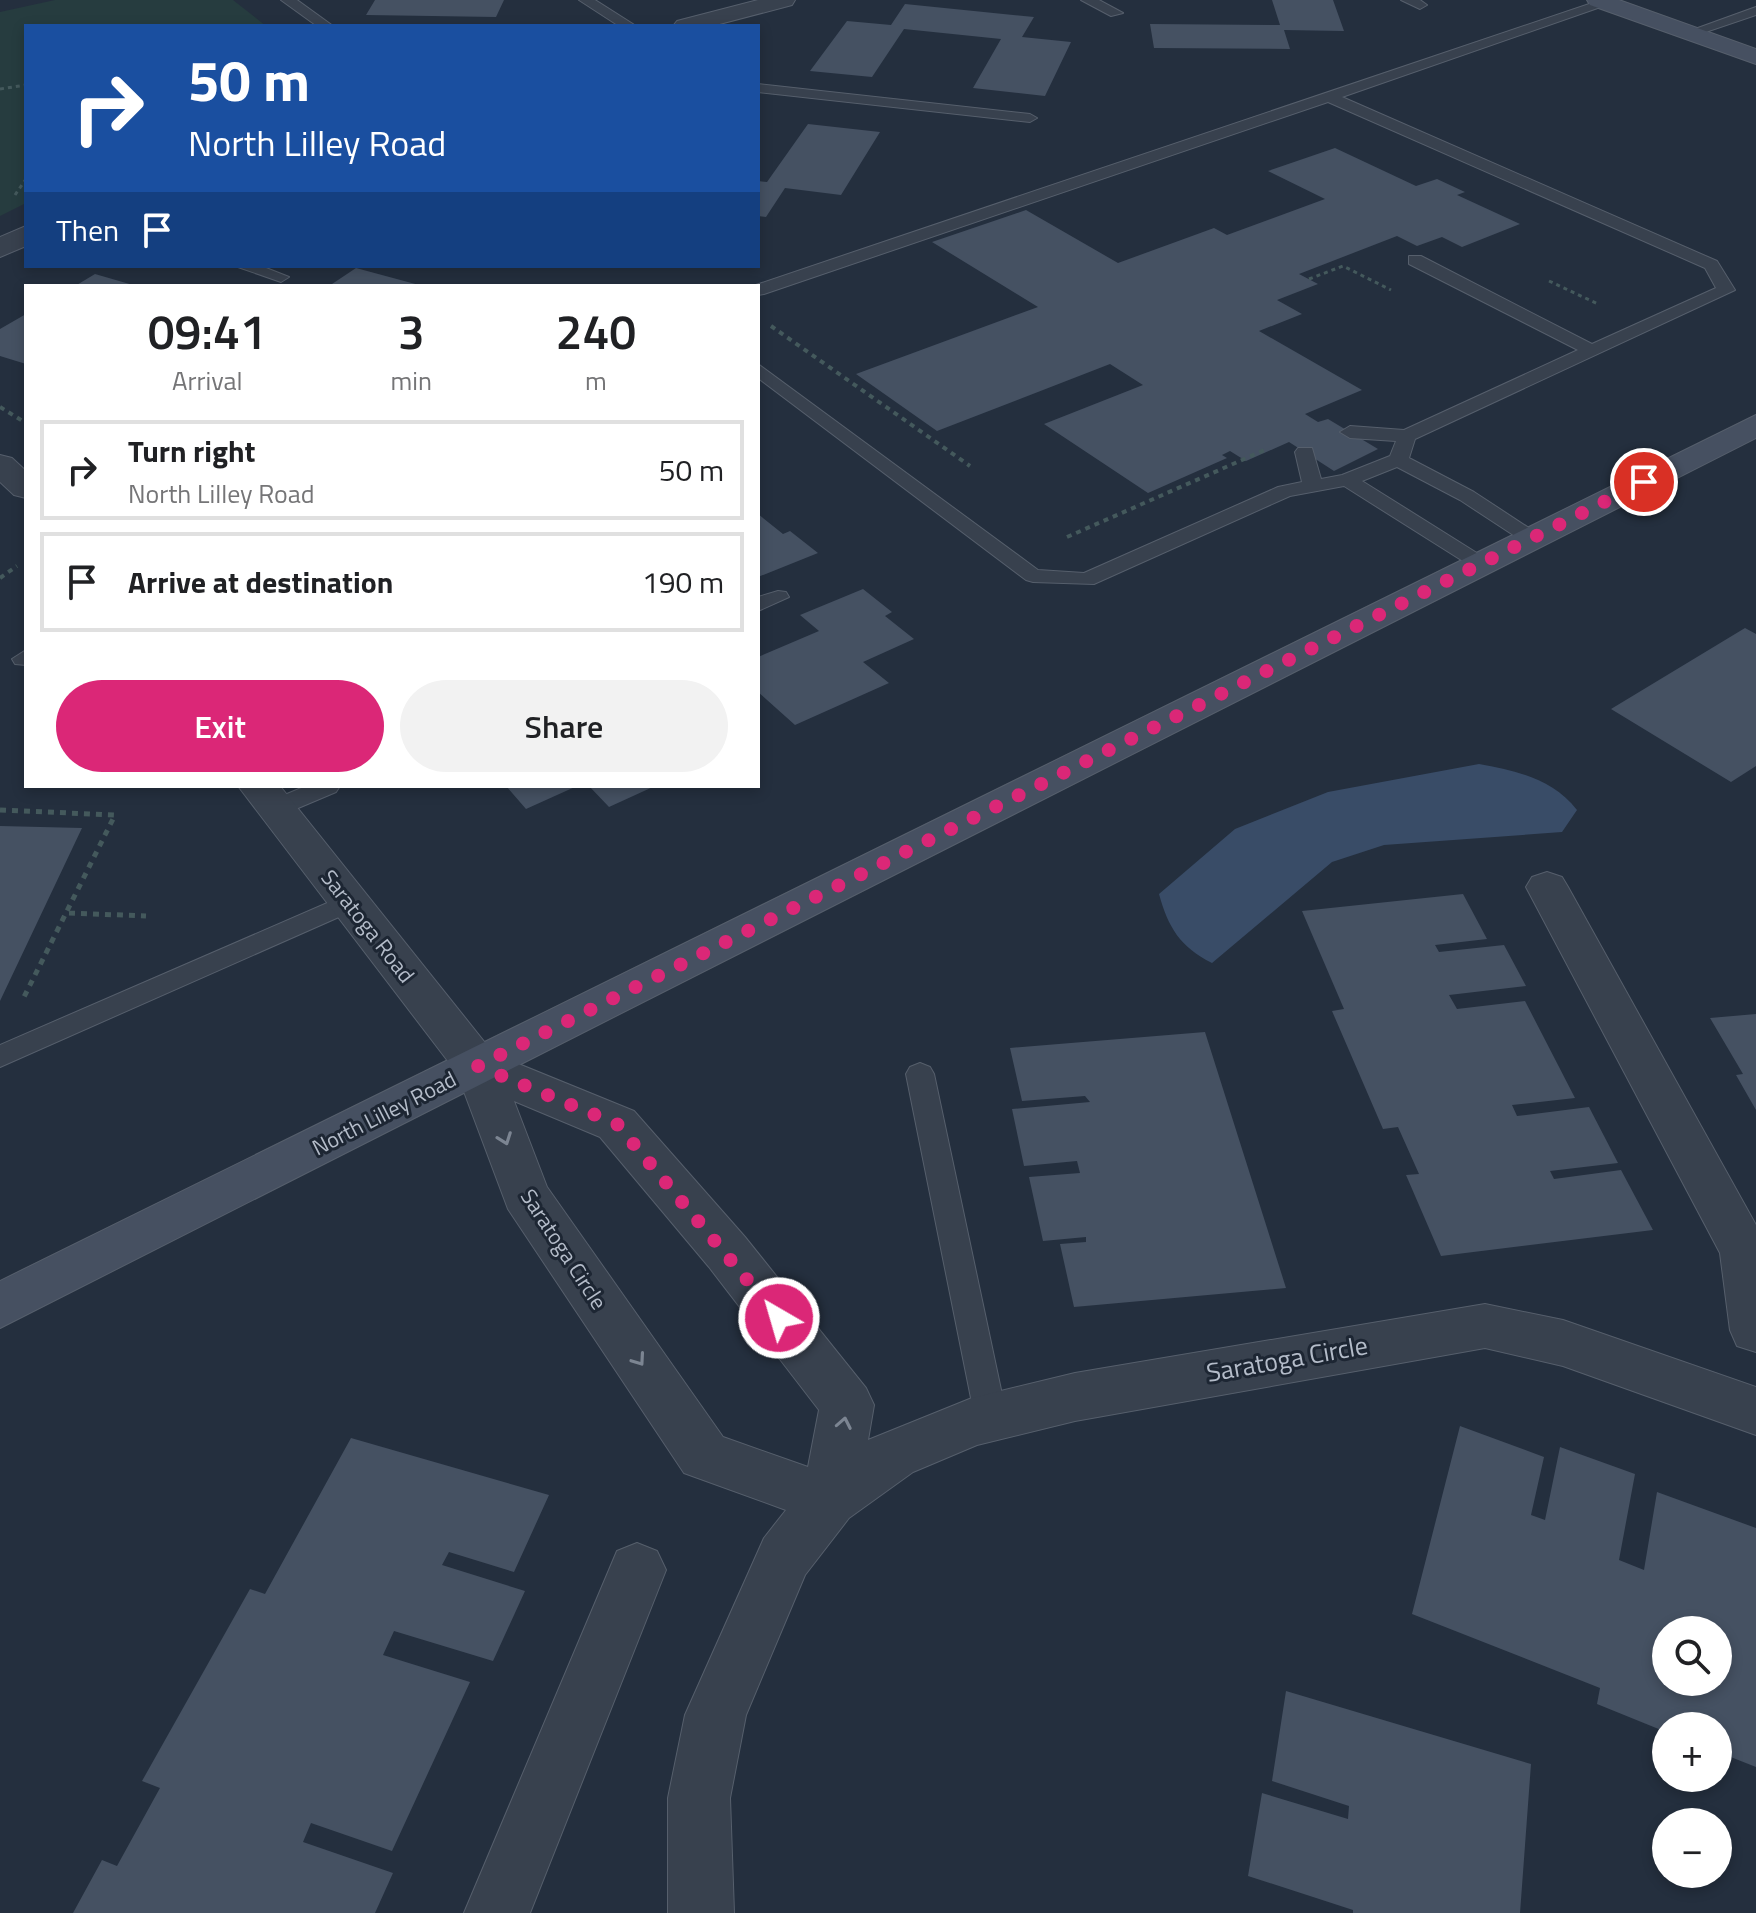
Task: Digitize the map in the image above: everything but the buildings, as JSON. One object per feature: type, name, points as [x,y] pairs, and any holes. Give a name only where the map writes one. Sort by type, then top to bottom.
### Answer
[{"type":"street","points":[[693,24],[784,0]]},
{"type":"street","points":[[1602,1],[1756,57]]},
{"type":"street","points":[[0,249],[24,235]]},
{"type":"street","name":"North Lilley Road","points":[[0,1306],[1756,425]]},
{"type":"street","points":[[0,465],[24,486]]},
{"type":"street","name":"Saratoga Road","points":[[267,797],[478,1066]]},
{"type":"street","points":[[1547,887],[1745,1252],[1756,1330]]},
{"type":"street","name":"Saratoga Circle","points":[[478,1066],[525,1195],[704,1455],[829,1500]]},
{"type":"street","name":"Saratoga Circle","points":[[478,1066],[617,1124],[727,1252],[847,1405],[829,1500]]},
{"type":"street","name":"Saratoga Circle","points":[[701,1913],[699,1798],[716,1715],[784,1557],[829,1500],[893,1454],[972,1422],[1075,1397],[1485,1326],[1563,1343],[1756,1411]]},
{"type":"street","points":[[497,1913],[637,1570]]},
{"type":"lane","points":[[288,0],[323,24]]},
{"type":"lane","points":[[586,0],[626,24]]},
{"type":"lane","points":[[1088,0],[1116,13]]},
{"type":"lane","points":[[760,289],[1332,98],[1602,1]]},
{"type":"lane","points":[[1691,33],[1756,11]]},
{"type":"lane","points":[[760,88],[1030,118]]},
{"type":"lane","points":[[1332,98],[1711,265],[1726,290],[1407,436],[1350,432]]},
{"type":"lane","points":[[1415,260],[1593,351]]},
{"type":"lane","points":[[250,268],[281,277]]},
{"type":"lane","points":[[760,371],[1033,576],[1087,580],[1285,491],[1347,480],[1398,460],[1407,436]]},
{"type":"lane","points":[[1305,452],[1313,486]]},
{"type":"lane","points":[[1398,460],[1467,496],[1531,538]]},
{"type":"lane","points":[[1347,480],[1481,564]]},
{"type":"lane","points":[[267,797],[317,788]]},
{"type":"lane","points":[[0,1057],[348,903]]},
{"type":"lane","points":[[920,1074],[991,1418]]},
{"type":"path","points":[[0,89],[24,85]]},
{"type":"path","points":[[772,321],[766,323],[970,466]]},
{"type":"path","points":[[0,407],[24,422]]},
{"type":"path","points":[[1056,542],[1243,459]]},
{"type":"path","points":[[0,578],[17,566]]},
{"type":"path","points":[[0,810],[115,815],[69,913],[18,1008]]},
{"type":"path","points":[[69,913],[146,916]]},
{"type":"green space","points":[[55,0],[233,0],[263,24],[24,24],[24,204],[0,216],[0,12]]},
{"type":"water","points":[[1479,764],[1520,773],[1545,783],[1577,810],[1562,832],[1384,845],[1332,862],[1212,963],[1191,950],[1171,926],[1159,894],[1235,829],[1328,792]]},
{"type":"route","points":[[779,1318],[617,1124],[478,1066],[1644,482]]}]
